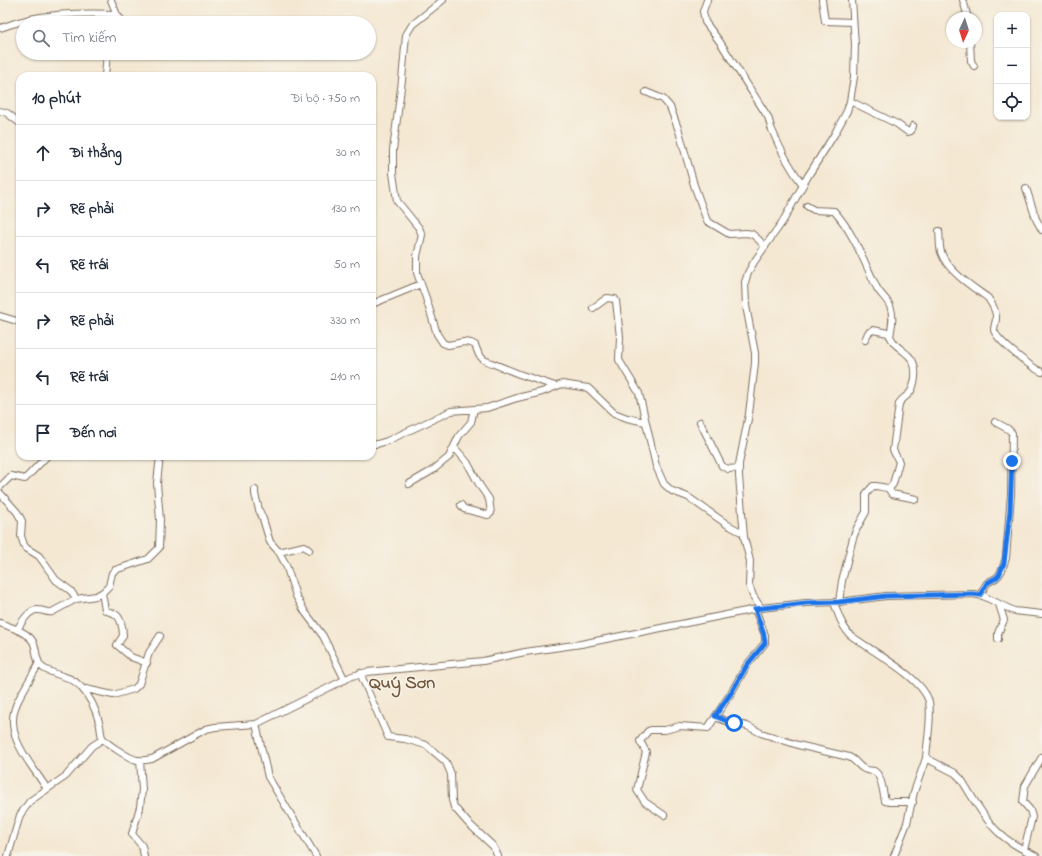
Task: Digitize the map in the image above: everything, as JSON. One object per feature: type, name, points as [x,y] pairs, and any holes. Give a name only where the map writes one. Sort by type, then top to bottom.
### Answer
[{"type":"street","points":[[47,16],[84,12],[116,14],[112,0]]},
{"type":"street","points":[[443,0],[412,25],[406,35],[393,150],[393,173],[397,201],[419,228],[422,235],[416,264],[417,273],[437,334],[443,343],[448,345],[464,342],[471,343],[475,345],[479,356],[484,360],[518,374],[555,386]]},
{"type":"street","points":[[707,0],[703,12],[705,22],[720,42],[768,118],[785,158],[803,185]]},
{"type":"street","points":[[822,0],[826,21],[853,22]]},
{"type":"street","points":[[664,815],[645,802],[637,790],[646,752],[640,741],[648,731],[651,730],[664,730],[680,726],[708,728],[747,665],[765,643],[758,608],[749,584],[750,560],[743,532],[739,468],[749,414],[755,362],[755,353],[746,306],[745,282],[748,273],[782,221],[847,111],[854,77],[855,45],[852,0]]},
{"type":"street","points":[[963,0],[966,12]]},
{"type":"street","points":[[0,28],[16,23]]},
{"type":"street","points":[[970,48],[971,61],[974,66]]},
{"type":"street","points":[[105,72],[106,60]]},
{"type":"street","points":[[646,92],[663,98],[670,107],[679,131],[694,185],[707,221],[729,234],[752,234],[765,247]]},
{"type":"street","points":[[850,101],[897,124],[908,132],[911,131],[913,126]]},
{"type":"street","points":[[0,111],[7,113],[16,120]]},
{"type":"street","points":[[1026,188],[1036,219],[1042,230]]},
{"type":"street","points":[[807,206],[814,210],[834,210],[844,221],[878,290],[890,306],[893,322],[890,336]]},
{"type":"street","points":[[940,231],[940,250],[947,263],[959,277],[988,298],[996,316],[994,329],[996,335],[1014,353],[1042,372]]},
{"type":"street","points":[[376,302],[421,284]]},
{"type":"street","points":[[593,308],[607,298],[615,298],[620,337],[619,360],[637,387],[642,400],[645,422],[656,466],[664,484],[672,491],[688,497],[728,525],[743,532]]},
{"type":"street","points":[[0,316],[16,321]]},
{"type":"street","points":[[865,340],[868,333],[873,330],[885,332],[890,336],[894,343],[910,356],[916,368],[911,392],[901,400],[899,404],[892,450],[899,462],[893,484],[888,488],[873,486],[866,494],[866,512],[853,538],[837,602],[839,618],[844,629],[910,678],[926,695],[929,702],[930,711],[926,758],[914,792],[913,802],[907,823],[894,856]]},
{"type":"street","points":[[376,443],[387,441],[451,411],[487,408],[516,398],[538,394],[555,386],[566,384],[585,386],[593,391],[611,410],[618,415],[645,422]]},
{"type":"street","points":[[409,484],[433,470],[449,457],[459,436],[471,422],[474,409]]},
{"type":"street","points":[[700,422],[722,466],[728,469],[739,468]]},
{"type":"street","points":[[980,595],[987,583],[996,578],[1002,570],[1006,558],[1010,511],[1012,433],[995,422]]},
{"type":"street","points":[[454,447],[467,462],[489,499],[491,513],[488,515],[464,509],[461,505]]},
{"type":"street","points":[[0,487],[11,476],[25,479],[43,460]]},
{"type":"street","points":[[17,630],[23,620],[34,610],[52,612],[76,599],[96,596],[102,593],[109,586],[112,573],[115,570],[148,558],[159,548],[160,520],[157,483],[160,460]]},
{"type":"street","points":[[888,488],[892,494],[916,499]]},
{"type":"street","points":[[255,490],[258,510],[264,519],[270,542],[279,552],[286,565],[296,596],[305,612],[323,636],[345,680]]},
{"type":"street","points":[[0,493],[17,512],[22,521],[21,536],[24,545],[39,556],[56,580],[71,591],[76,599]]},
{"type":"street","points":[[279,552],[304,546],[309,550]]},
{"type":"street","points":[[102,593],[105,610],[116,615],[122,626],[123,636],[117,645],[130,658],[146,663]]},
{"type":"street","points":[[0,622],[24,634],[33,642],[39,663],[46,670],[75,681],[82,688],[97,716],[103,739],[133,759],[140,760],[152,759],[206,729],[256,724],[360,673],[483,661],[525,652],[581,644],[758,608],[806,603],[837,602],[886,596],[973,594],[980,595],[1014,611],[1030,614],[1042,614]]},
{"type":"street","points":[[998,639],[998,633],[1004,620],[999,604]]},
{"type":"street","points":[[85,692],[86,689],[113,695],[134,689],[138,684],[149,653],[160,636]]},
{"type":"street","points":[[39,663],[17,704],[13,719],[15,736],[23,752],[47,789]]},
{"type":"street","points":[[360,673],[388,737],[405,739],[426,745],[446,762],[451,774],[452,800],[454,807],[468,823],[493,846],[498,856]]},
{"type":"street","points":[[715,716],[798,745],[849,757],[857,761],[864,770],[874,771],[877,774],[882,784],[885,801],[913,802]]},
{"type":"street","points":[[256,724],[268,777],[316,856]]},
{"type":"street","points":[[8,856],[20,815],[30,801],[66,776],[92,746],[103,739]]},
{"type":"street","points":[[1024,850],[1032,817],[1030,810],[1023,802],[1025,786],[1042,757]]},
{"type":"street","points":[[926,758],[956,773],[996,831],[1024,850],[1036,856]]},
{"type":"street","points":[[140,760],[142,790],[140,807],[132,834],[142,846],[144,856]]},
{"type":"district","name":"Quý Sơn","points":[[402,682]]},
{"type":"route","points":[[734,723],[715,716],[731,693],[747,665],[765,643],[762,627],[755,609],[806,603],[839,602],[886,596],[980,595],[984,586],[999,575],[1006,558],[1012,461]]}]
